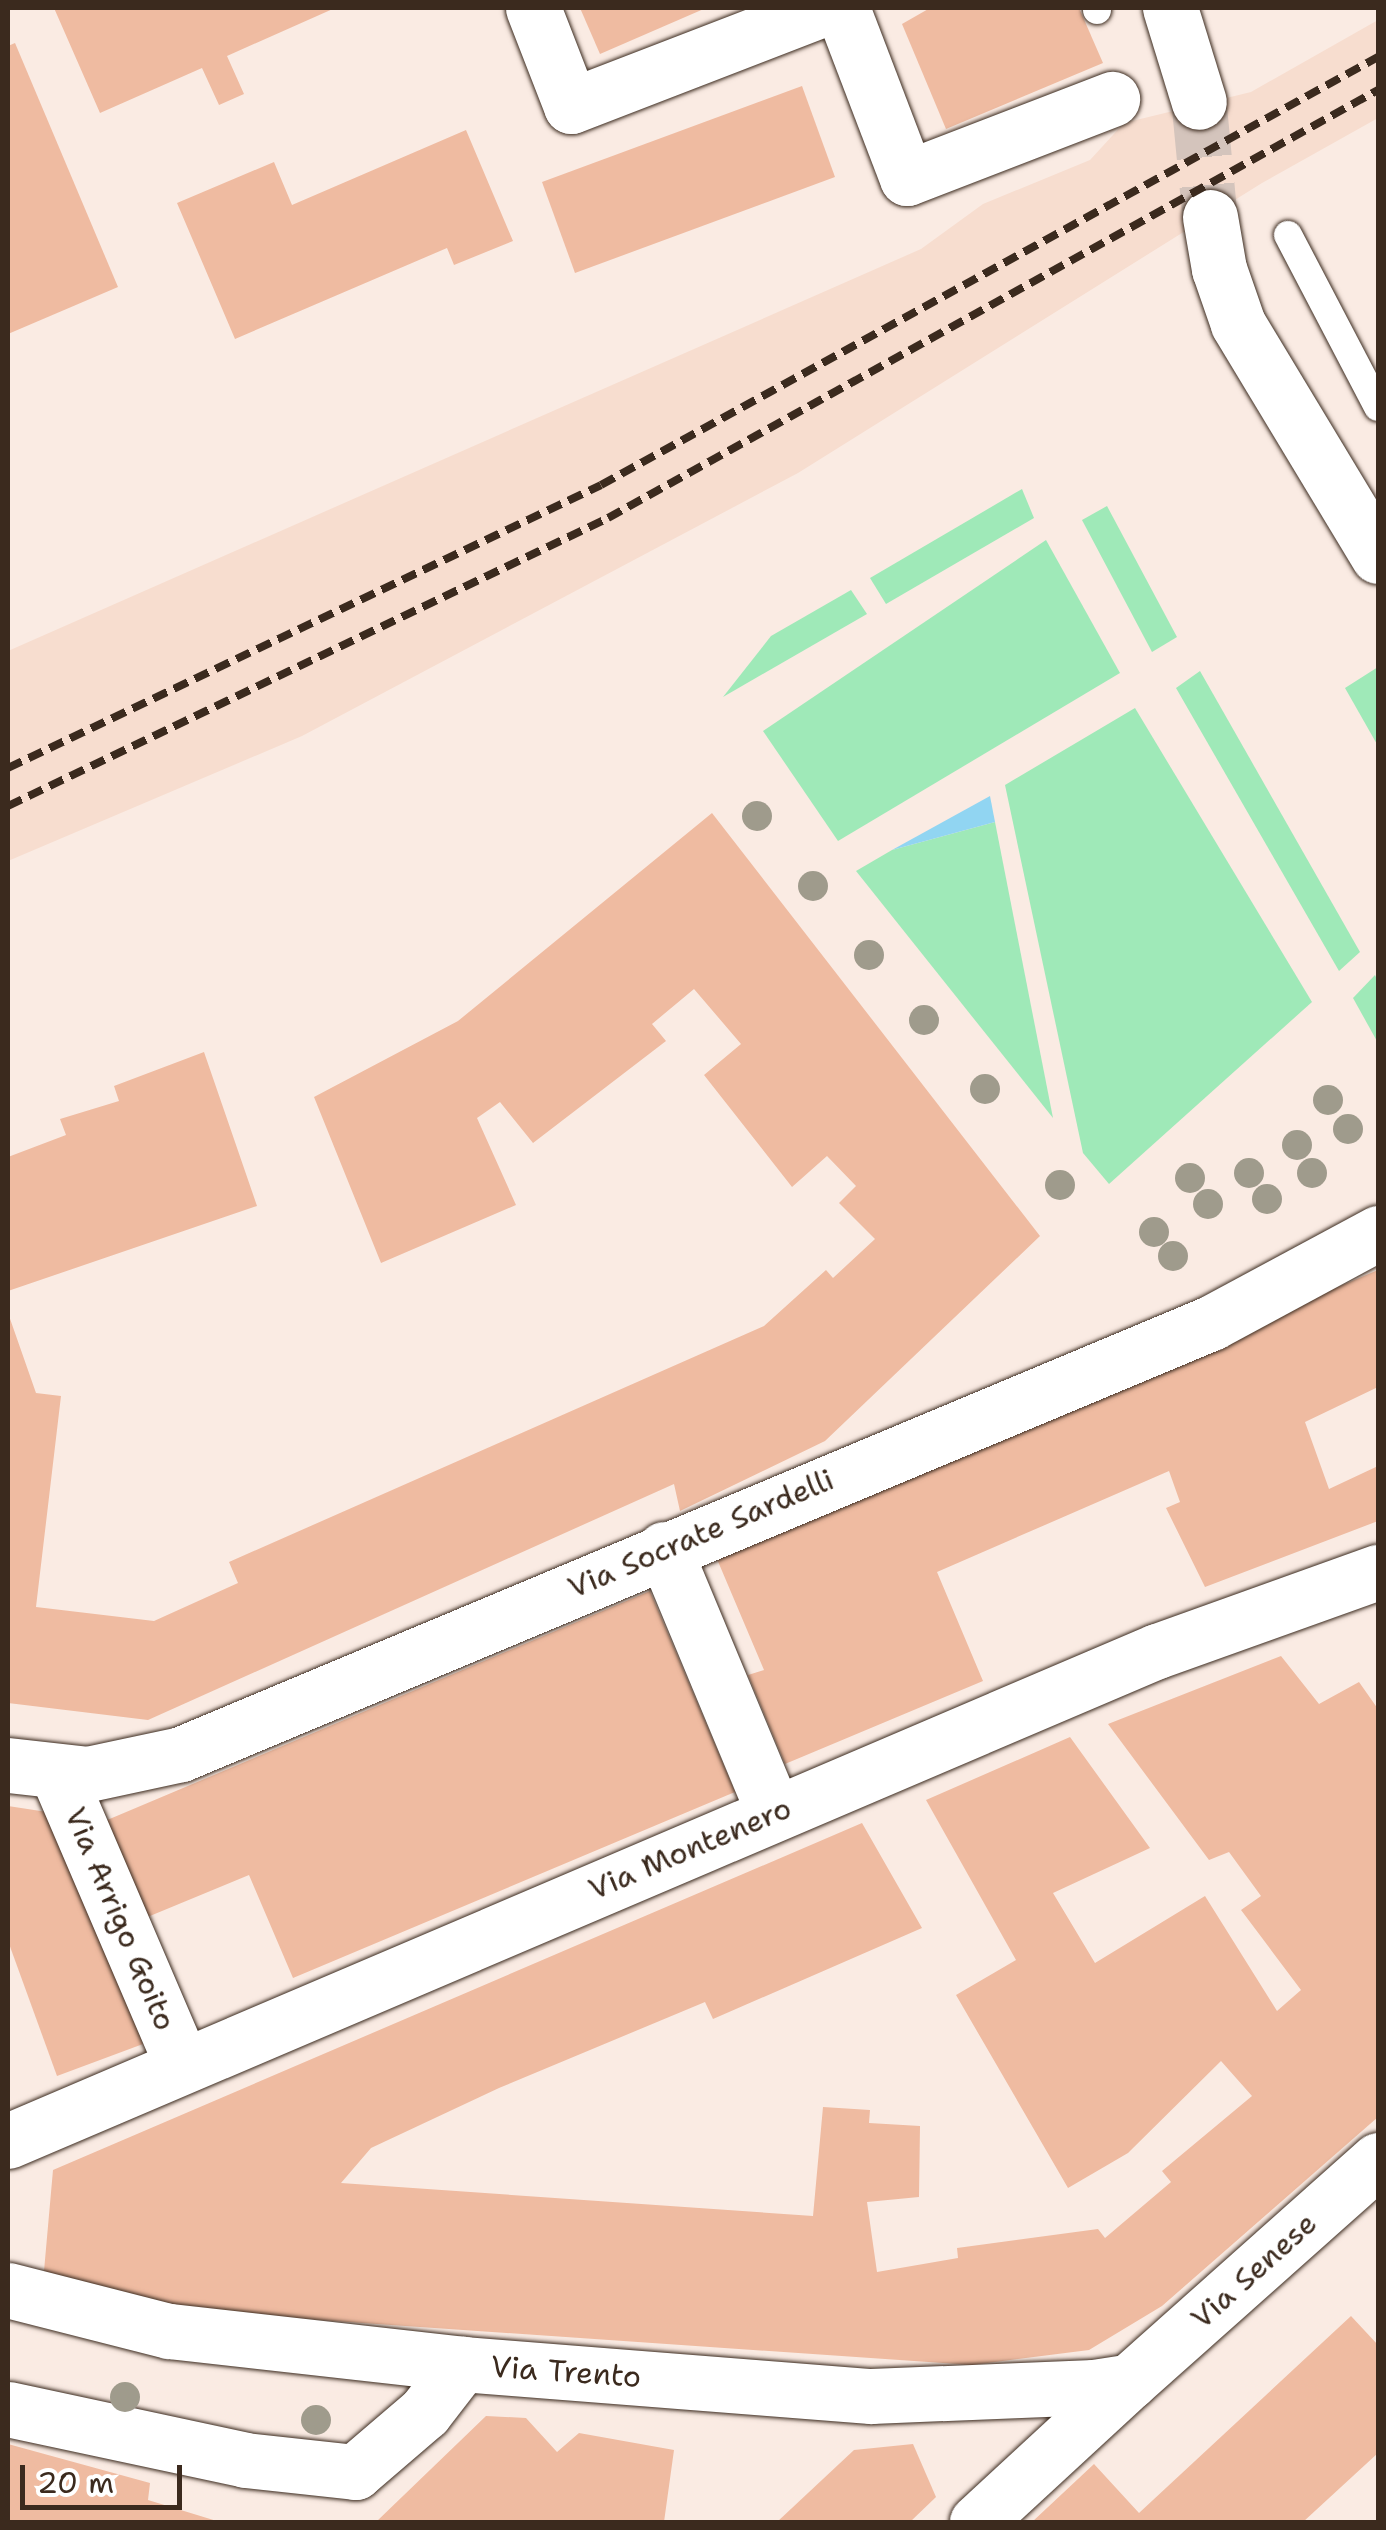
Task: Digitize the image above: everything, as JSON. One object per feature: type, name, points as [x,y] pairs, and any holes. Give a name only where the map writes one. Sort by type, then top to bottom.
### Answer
[{"type":"street","points":[[534,8],[571,106],[731,24],[825,8]]},
{"type":"street","points":[[842,8],[907,178],[1112,99]]},
{"type":"street","points":[[1170,8],[1200,102]]},
{"type":"street","points":[[1210,217],[1218,269],[1238,324],[1378,556]]},
{"type":"street","name":"Via Socrate Sardelli","points":[[32,1769],[140,1768],[181,1754],[1210,1323],[1378,1233]]},
{"type":"street","points":[[664,1549],[774,1813]]},
{"type":"street","points":[[1317,1590],[1378,1554]]},
{"type":"street","name":"Via Montenero","points":[[8,2141],[774,1813],[1317,1590],[1378,1572]]},
{"type":"street","name":"Via Arrigo Goito","points":[[32,1769],[182,2064]]},
{"type":"street","name":"Via Senese","points":[[977,2522],[1378,2160]]},
{"type":"street","name":"Via Trento","points":[[8,2290],[169,2331],[462,2364],[889,2396],[1130,2381]]},
{"type":"street","points":[[8,2409],[245,2460],[356,2472],[425,2412],[462,2364]]},
{"type":"lane","points":[[1288,234],[1378,407]]},
{"type":"shaded area","points":[[1378,20],[1378,118],[1262,183],[798,473],[302,736],[8,861],[8,651],[921,249],[983,204],[1090,160],[1124,123],[1251,92]]},
{"type":"green space","points":[[1022,489],[1034,518],[886,604],[870,578]]},
{"type":"green space","points":[[1107,506],[1177,637],[1152,652],[1082,520]]},
{"type":"green space","points":[[1046,540],[1120,673],[838,841],[763,731]]},
{"type":"green space","points":[[851,590],[867,614],[723,697],[771,636]]},
{"type":"green space","points":[[1378,667],[1378,746],[1345,688]]},
{"type":"green space","points":[[1200,671],[1360,952],[1339,971],[1176,688]]},
{"type":"green space","points":[[1135,708],[1312,1002],[1109,1184],[1083,1153],[1005,785]]},
{"type":"green space","points":[[995,822],[1053,1118],[856,871],[892,850]]},
{"type":"green space","points":[[1375,975],[1378,982],[1378,1043],[1353,998]]},
{"type":"water","points":[[990,796],[995,822],[892,850]]},
{"type":"building","points":[[54,8],[335,8],[227,56],[244,94],[219,105],[202,68],[100,113]]},
{"type":"building","points":[[580,8],[706,8],[600,54]]},
{"type":"building","points":[[930,8],[1079,8],[1103,63],[946,129],[902,24]]},
{"type":"building","points":[[15,43],[118,287],[8,334],[8,46]]},
{"type":"building","points":[[802,86],[835,177],[575,273],[542,182]]},
{"type":"building","points":[[466,130],[513,241],[454,265],[447,248],[235,339],[177,203],[274,162],[292,205]]},
{"type":"building","points":[[712,813],[1040,1236],[825,1441],[680,1511],[674,1484],[148,1720],[8,1703],[8,1313],[36,1393],[61,1396],[36,1607],[154,1621],[238,1583],[229,1562],[764,1326],[826,1270],[833,1278],[875,1239],[839,1203],[856,1186],[827,1156],[792,1187],[704,1075],[741,1044],[694,989],[652,1024],[666,1041],[533,1143],[500,1102],[477,1118],[516,1205],[381,1263],[314,1097],[458,1021]]},
{"type":"building","points":[[204,1052],[257,1206],[8,1291],[8,1157],[66,1135],[60,1119],[119,1101],[114,1086]]},
{"type":"building","points":[[1378,1270],[1378,1387],[1305,1422],[1329,1489],[1378,1466],[1378,1521],[1205,1587],[1166,1508],[1180,1502],[1169,1471],[937,1572],[983,1681],[785,1764],[748,1675],[764,1670],[714,1552]]},
{"type":"building","points":[[650,1591],[735,1792],[293,1978],[249,1875],[133,1923],[93,1826]]},
{"type":"building","points":[[1281,1656],[1319,1704],[1359,1682],[1378,1709],[1378,2117],[1162,2306],[1089,2350],[972,2365],[232,2314],[145,2306],[44,2271],[53,2170],[862,1823],[922,1928],[713,2019],[705,2002],[499,2088],[371,2148],[341,2183],[813,2216],[823,2107],[870,2110],[869,2123],[920,2126],[919,2197],[867,2202],[877,2272],[958,2258],[957,2248],[1098,2229],[1105,2238],[1171,2182],[1162,2171],[1252,2096],[1221,2061],[1128,2153],[1068,2188],[956,1995],[1016,1960],[926,1800],[1070,1737],[1150,1848],[1053,1893],[1095,1963],[1205,1896],[1277,2011],[1301,1990],[1241,1910],[1261,1896],[1229,1852],[1209,1860],[1108,1724]]},
{"type":"building","points":[[8,1806],[60,1814],[143,2044],[57,2076],[8,1941]]},
{"type":"building","points":[[1351,2316],[1378,2345],[1378,2453],[1303,2522],[1032,2522],[1094,2464],[1139,2513]]},
{"type":"building","points":[[486,2416],[526,2418],[557,2452],[579,2433],[674,2450],[664,2522],[376,2522]]},
{"type":"building","points":[[8,2444],[150,2483],[148,2500],[220,2522],[8,2522]]},
{"type":"building","points":[[913,2444],[936,2497],[910,2522],[777,2522],[854,2450]]},
{"type":"tunnel","points":[[1199,102],[1210,217]]},
{"type":"railway","points":[[8,768],[601,485],[1378,57]]},
{"type":"railway","points":[[8,806],[608,518],[1378,90]]}]
